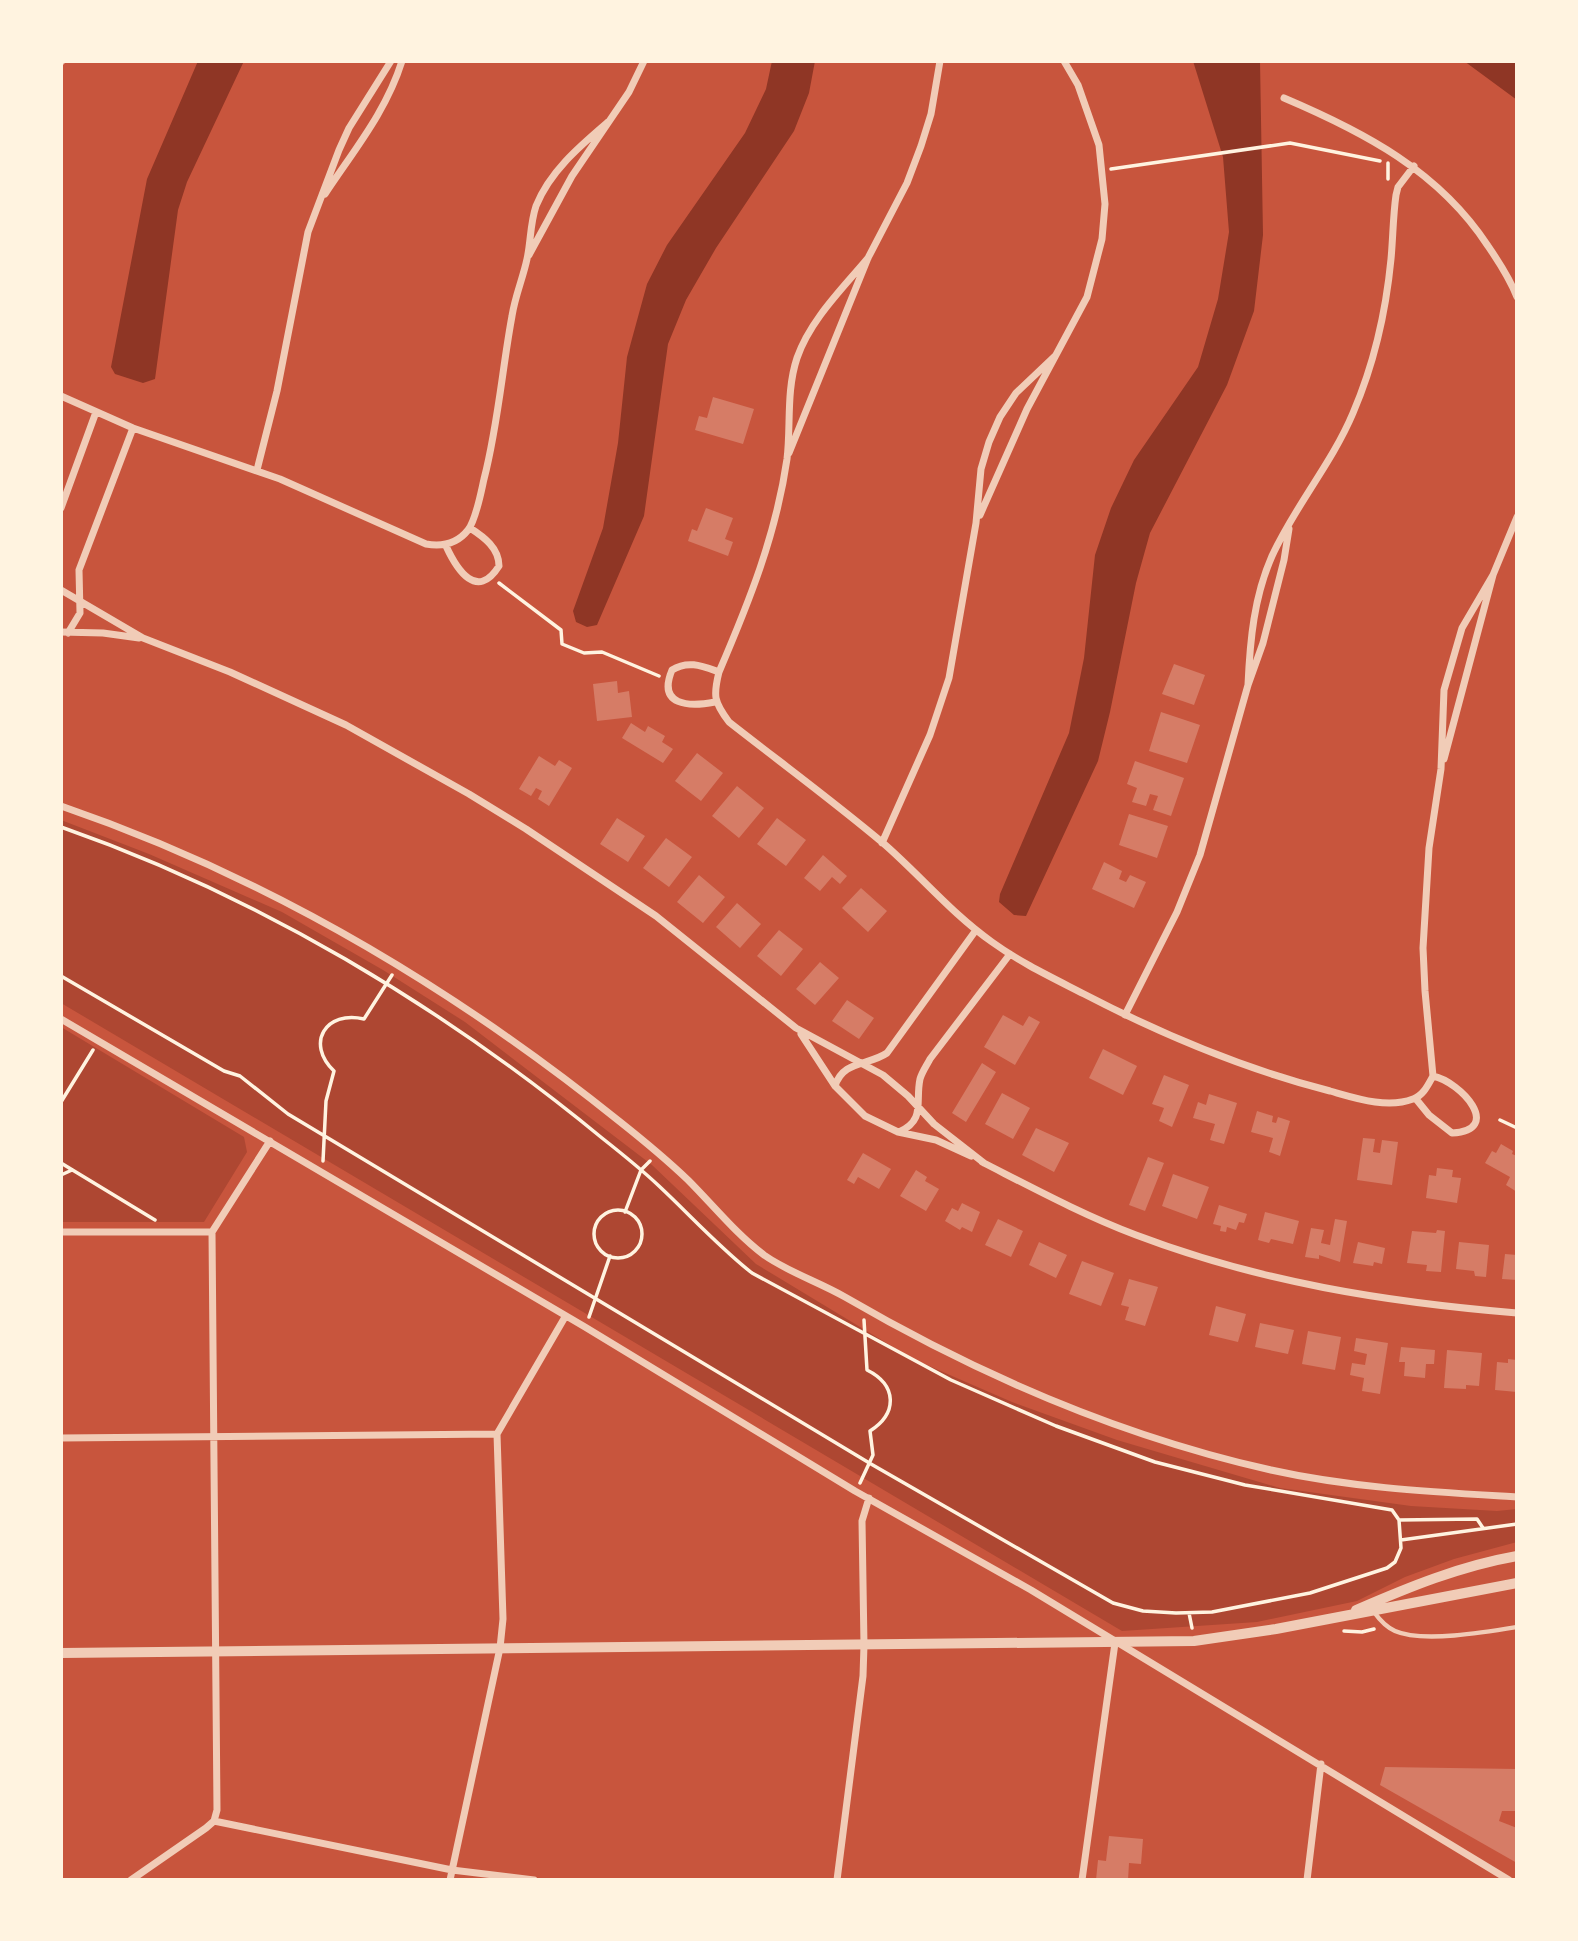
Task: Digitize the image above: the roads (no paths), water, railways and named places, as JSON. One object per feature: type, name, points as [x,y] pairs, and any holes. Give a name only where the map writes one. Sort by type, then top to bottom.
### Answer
[{"type":"street","points":[[257,470],[278,391],[303,252],[316,209],[349,128],[391,61]]},
{"type":"street","points":[[316,209],[374,124],[402,61]]},
{"type":"street","points":[[527,259],[572,176],[629,92],[643,61]]},
{"type":"street","points":[[787,457],[868,258],[907,183],[922,146],[931,114],[940,61]]},
{"type":"street","points":[[976,523],[1003,460],[1055,356],[1078,317],[1093,279],[1102,239],[1105,204],[1099,145],[1078,85],[1064,61]]},
{"type":"street","points":[[1284,98],[1352,128],[1414,166],[1461,208],[1499,263],[1517,297]]},
{"type":"street","points":[[61,396],[133,428],[257,470],[426,544],[446,546],[470,528],[491,450],[512,316],[527,259],[531,221],[546,186],[562,164],[608,122]]},
{"type":"street","points":[[1248,685],[1254,610],[1270,561],[1340,442],[1366,380],[1389,281],[1396,195],[1398,187],[1414,166]]},
{"type":"street","points":[[868,258],[818,320],[804,341],[797,359],[788,415],[787,457],[775,522],[765,559],[719,672],[715,702],[729,722],[882,843],[976,930],[1010,954],[1125,1016],[1225,1059],[1290,1081],[1383,1103],[1416,1099],[1427,1088],[1433,1076],[1424,991],[1423,948],[1429,848],[1441,769],[1493,575],[1517,517]]},
{"type":"street","points":[[882,843],[930,735],[943,698],[954,654],[986,449],[1000,417],[1016,393],[1055,356]]},
{"type":"street","points":[[61,508],[96,412]]},
{"type":"street","points":[[65,633],[80,613],[79,570],[133,428]]},
{"type":"street","points":[[1125,1016],[1189,886],[1200,855],[1248,685],[1263,643],[1290,525]]},
{"type":"street","points":[[446,546],[453,561],[467,577],[474,581],[491,578],[499,566],[495,550],[483,536],[470,528]]},
{"type":"street","points":[[1441,769],[1444,690],[1448,672],[1462,628],[1493,575]]},
{"type":"street","points":[[61,590],[143,638],[230,672],[325,715],[469,794],[656,916],[796,1028],[861,1062],[896,1085],[934,1124],[984,1163]]},
{"type":"street","points":[[65,633],[103,633],[143,638]]},
{"type":"street","points":[[715,702],[685,705],[670,694],[668,679],[672,670],[685,664],[719,672]]},
{"type":"street","points":[[61,806],[191,856],[297,908],[398,965],[574,1085],[658,1153],[768,1257],[919,1340],[1010,1384],[1077,1411],[1204,1453],[1274,1471],[1356,1485],[1516,1497]]},
{"type":"street","points":[[835,1086],[844,1070],[861,1062],[879,1059],[887,1053],[976,930]]},
{"type":"street","points":[[898,1132],[911,1125],[919,1108],[918,1092],[923,1071],[1010,954]]},
{"type":"street","points":[[61,1019],[584,1327],[855,1491],[1031,1590],[1509,1880]]},
{"type":"street","points":[[796,1028],[835,1086],[865,1116],[898,1132],[936,1140],[1038,1192],[1133,1234],[1228,1266],[1277,1279],[1366,1297],[1517,1313]]},
{"type":"street","points":[[1416,1099],[1429,1115],[1452,1133],[1463,1132],[1471,1127],[1476,1115],[1475,1107],[1468,1097],[1443,1078],[1433,1076]]},
{"type":"street","points":[[131,1880],[214,1821],[216,1651],[212,1232],[270,1141]]},
{"type":"street","points":[[61,1232],[212,1232]]},
{"type":"street","points":[[450,1880],[500,1648],[503,1619],[497,1434],[565,1317]]},
{"type":"street","points":[[61,1438],[497,1434]]},
{"type":"street","points":[[837,1880],[863,1676],[862,1521],[869,1498]]},
{"type":"street","points":[[1346,1615],[1453,1571],[1515,1556]]},
{"type":"street","points":[[61,1653],[1194,1641],[1373,1611],[1517,1583]]},
{"type":"street","points":[[1082,1880],[1115,1643]]},
{"type":"street","points":[[1307,1880],[1321,1764]]},
{"type":"street","points":[[214,1821],[452,1870],[534,1880]]},
{"type":"lane","points":[[1373,1611],[1386,1625],[1404,1633],[1438,1636],[1517,1627]]}]
